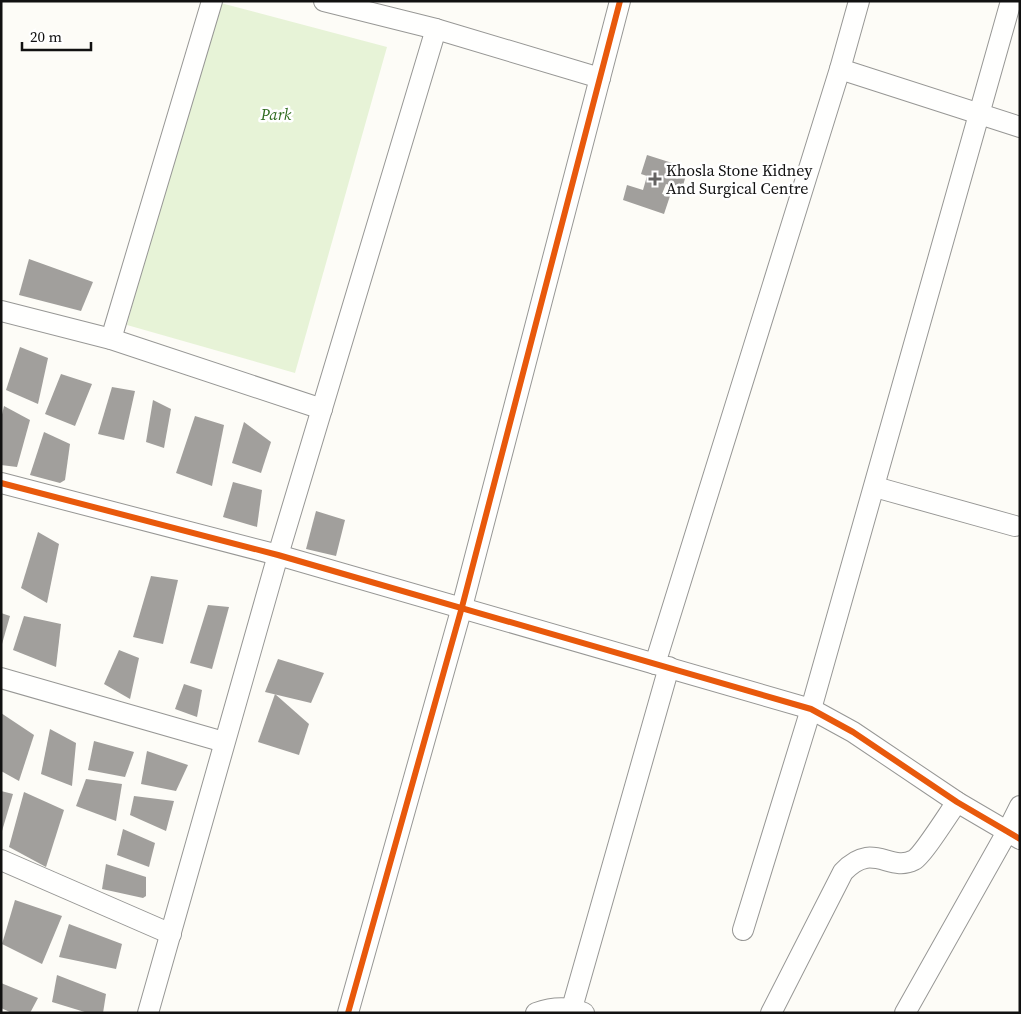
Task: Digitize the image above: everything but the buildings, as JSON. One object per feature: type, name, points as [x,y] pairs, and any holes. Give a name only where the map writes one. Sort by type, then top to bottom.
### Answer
[{"type":"street","points":[[111,339],[212,1]]},
{"type":"street","points":[[324,1],[436,29],[600,78]]},
{"type":"street","points":[[348,1013],[462,607],[620,1]]},
{"type":"street","points":[[536,1013],[550,1009],[578,1010],[662,666],[859,1]]},
{"type":"street","points":[[743,930],[811,709],[1011,1]]},
{"type":"street","points":[[148,1013],[278,555],[436,29]]},
{"type":"street","points":[[840,69],[1020,127]]},
{"type":"street","points":[[1,311],[111,339],[322,409]]},
{"type":"street","points":[[1,483],[278,555],[811,709],[853,732],[957,802],[1014,836]]},
{"type":"street","points":[[874,487],[1018,521]]},
{"type":"street","points":[[1,678],[224,742]]},
{"type":"street","points":[[771,1013],[843,872],[852,862],[863,858],[874,857],[906,863],[916,859],[957,802]]},
{"type":"street","points":[[905,1013],[1014,836],[1020,806]]},
{"type":"street","points":[[1,860],[171,934]]},
{"type":"green space","name":"Park","points":[[213,1],[387,47],[295,373],[127,325]]},
{"type":"cycle path","points":[[348,1013],[462,607],[620,1]]},
{"type":"cycle path","points":[[1,483],[278,555],[811,709],[853,732],[957,802],[1020,839]]},
{"type":"place","name":"Khosla Stone Kidney And Surgical Centre","points":[[655,179]]}]
